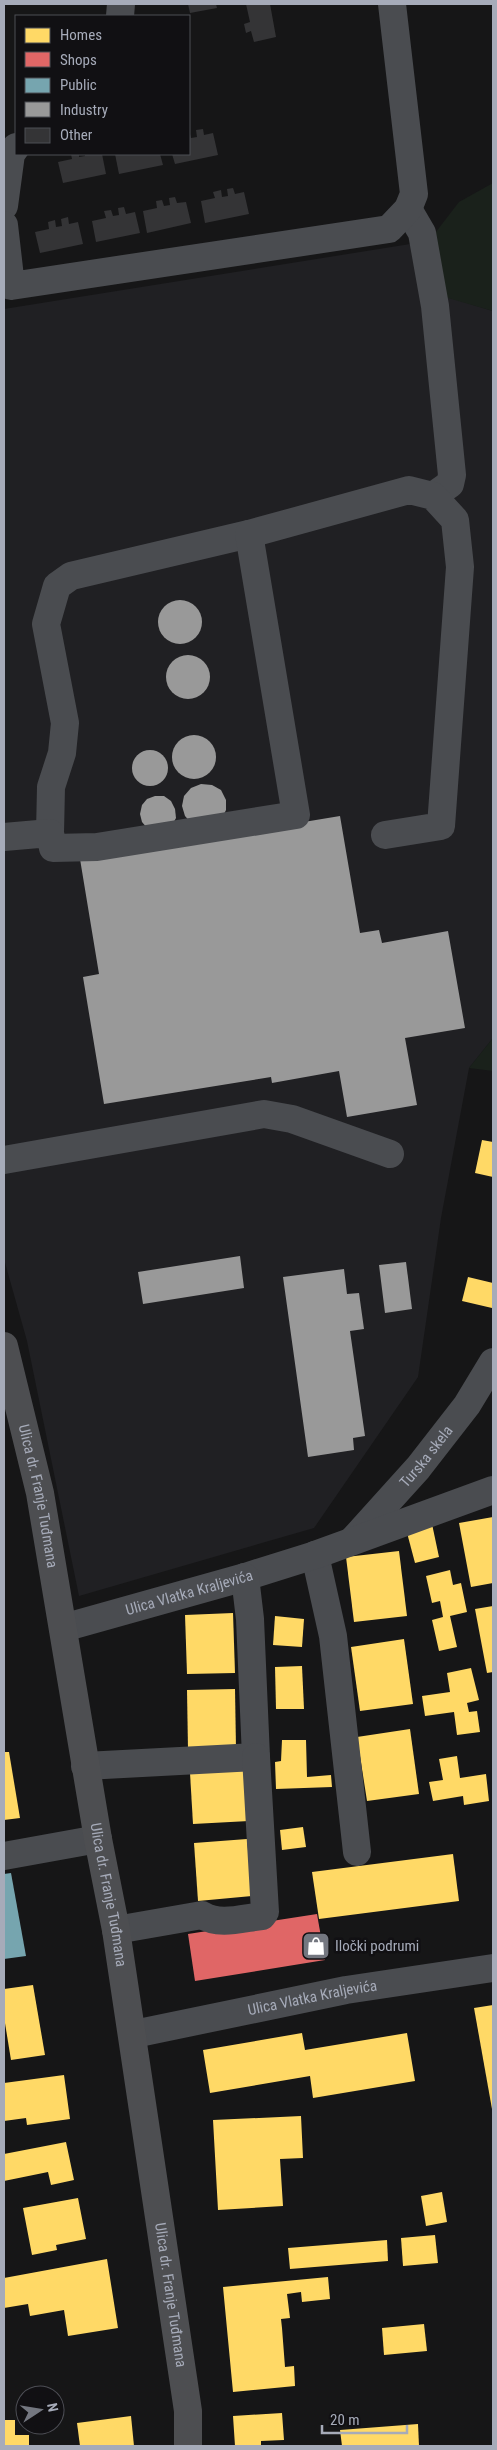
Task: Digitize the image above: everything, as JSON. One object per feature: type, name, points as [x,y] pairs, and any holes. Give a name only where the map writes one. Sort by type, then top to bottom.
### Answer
[{"type":"main road","name":"Ulica dr. Franje Tuđmana","points":[[4,1346],[40,1493],[85,1766],[134,2034],[188,2411],[188,2446]]},
{"type":"street","points":[[4,225],[8,286],[389,229],[408,209],[414,194],[392,4]]},
{"type":"street","points":[[4,206],[11,154],[15,148]]},
{"type":"street","points":[[408,209],[422,233],[435,306],[452,475],[450,484],[433,496]]},
{"type":"street","points":[[249,534],[296,815],[97,847],[53,848],[50,833],[50,787],[62,753],[65,724],[46,624],[57,586],[72,576],[249,534],[410,490],[433,496],[456,520],[460,567],[441,826],[385,835]]},
{"type":"street","points":[[4,837],[50,833]]},
{"type":"street","points":[[4,1160],[264,1114],[292,1119],[390,1154]]},
{"type":"street","name":"Turska skela","points":[[350,1543],[418,1468],[467,1405],[493,1362]]},
{"type":"street","name":"Ulica Vlatka Kraljevića","points":[[63,1628],[246,1578],[350,1543],[493,1490]]},
{"type":"street","points":[[315,1555],[333,1636],[357,1852]]},
{"type":"street","points":[[116,1930],[202,1915],[210,1920],[220,1921],[262,1916],[266,1912],[256,1757],[250,1619],[246,1578]]},
{"type":"street","points":[[85,1766],[256,1757]]},
{"type":"street","points":[[4,1856],[98,1838]]},
{"type":"street","name":"Ulica Vlatka Kraljevića","points":[[134,2034],[346,1990],[493,1968]]},
{"type":"shaded area","points":[[493,183],[493,311],[441,296],[429,241],[459,202]]},
{"type":"shaded area","points":[[429,241],[441,295],[493,311],[493,1038],[469,1068],[441,1218],[418,1377],[314,1528],[79,1596],[27,1341],[4,1259],[4,309]]},
{"type":"shaded area","points":[[493,1038],[493,1071],[469,1068]]},
{"type":"building: Homes","points":[[482,1140],[493,1142],[493,1177],[475,1173]]},
{"type":"building: Homes","points":[[468,1277],[493,1283],[492,1308],[462,1301]]},
{"type":"building: Homes","points":[[493,1517],[493,1583],[471,1587],[459,1523]]},
{"type":"building: Homes","points":[[432,1524],[439,1557],[415,1563],[406,1529]]},
{"type":"building: Homes","points":[[399,1551],[407,1616],[354,1622],[346,1557]]},
{"type":"building: Homes","points":[[450,1570],[453,1585],[461,1583],[467,1612],[450,1616],[457,1647],[439,1651],[432,1620],[443,1617],[440,1601],[432,1603],[426,1576]]},
{"type":"building: Homes","points":[[493,1606],[493,1672],[487,1673],[475,1609]]},
{"type":"building: Homes","points":[[233,1613],[235,1673],[187,1674],[185,1615]]},
{"type":"building: Homes","points":[[275,1616],[304,1619],[302,1647],[273,1645]]},
{"type":"building: Homes","points":[[404,1639],[413,1704],[360,1711],[351,1647]]},
{"type":"building: Homes","points":[[302,1666],[304,1709],[276,1709],[275,1667]]},
{"type":"building: Homes","points":[[471,1668],[479,1700],[467,1703],[469,1712],[477,1711],[480,1732],[457,1735],[454,1712],[425,1716],[422,1696],[450,1692],[447,1673]]},
{"type":"building: Homes","points":[[235,1689],[236,1749],[188,1750],[187,1690]]},
{"type":"building: Homes","points":[[410,1729],[419,1794],[367,1801],[357,1737]]},
{"type":"building: Homes","points":[[282,1740],[306,1740],[307,1777],[331,1775],[332,1787],[276,1789],[275,1762],[281,1761]]},
{"type":"building: Homes","points":[[4,1752],[9,1752],[20,1818],[4,1820]]},
{"type":"building: Homes","points":[[457,1756],[460,1778],[486,1774],[489,1801],[464,1805],[463,1796],[433,1801],[429,1782],[443,1780],[439,1759]]},
{"type":"building: Homes","points":[[245,1769],[249,1821],[193,1824],[190,1773]]},
{"type":"building: Homes","points":[[303,1827],[306,1847],[282,1850],[280,1830]]},
{"type":"building: Homes","points":[[247,1839],[252,1896],[198,1901],[194,1843]]},
{"type":"building: Homes","points":[[453,1854],[459,1901],[319,1919],[312,1872]]},
{"type":"building: Homes","points":[[33,1985],[45,2055],[11,2060],[4,2017],[4,1989]]},
{"type":"building: Homes","points":[[493,2005],[493,2109],[492,2109],[474,2008]]},
{"type":"building: Homes","points":[[302,2033],[305,2050],[407,2033],[415,2081],[313,2098],[310,2076],[210,2093],[203,2050]]},
{"type":"building: Homes","points":[[64,2075],[70,2119],[27,2125],[26,2118],[4,2121],[4,2083]]},
{"type":"building: Homes","points":[[301,2116],[303,2158],[280,2159],[283,2206],[218,2210],[213,2120]]},
{"type":"building: Homes","points":[[66,2142],[74,2180],[51,2185],[48,2172],[4,2181],[4,2154]]},
{"type":"building: Homes","points":[[442,2192],[447,2222],[426,2226],[421,2196]]},
{"type":"building: Homes","points":[[78,2198],[86,2239],[56,2245],[57,2250],[32,2255],[23,2208]]},
{"type":"building: Homes","points":[[435,2235],[438,2263],[403,2266],[401,2238]]},
{"type":"building: Homes","points":[[387,2240],[388,2261],[290,2269],[288,2248]]},
{"type":"building: Homes","points":[[107,2259],[118,2328],[68,2336],[64,2310],[30,2316],[28,2304],[4,2308],[4,2278]]},
{"type":"building: Homes","points":[[328,2277],[330,2299],[302,2302],[301,2292],[287,2294],[290,2318],[281,2319],[285,2367],[294,2366],[295,2386],[233,2392],[223,2287]]},
{"type":"building: Homes","points":[[424,2324],[427,2351],[384,2355],[382,2328]]},
{"type":"building: Homes","points":[[282,2413],[284,2440],[261,2441],[261,2446],[235,2446],[233,2416]]},
{"type":"building: Homes","points":[[131,2416],[134,2446],[80,2446],[77,2423]]},
{"type":"building: Homes","points":[[4,2420],[15,2420],[15,2435],[29,2435],[29,2446],[4,2446]]},
{"type":"building: Homes","points":[[418,2424],[419,2446],[342,2446],[340,2430]]},
{"type":"building: Shops","points":[[317,1914],[325,1960],[195,1981],[188,1934]]},
{"type":"building: Public","points":[[11,1873],[26,1956],[4,1959],[4,1874]]},
{"type":"building: Industry","points":[[180,600],[192,604],[198,610],[202,622],[198,634],[192,640],[180,644],[168,640],[162,634],[158,622],[162,610],[168,604]]},
{"type":"building: Industry","points":[[188,655],[200,659],[206,665],[210,677],[206,689],[200,695],[188,699],[176,695],[170,689],[166,677],[170,665],[176,659]]},
{"type":"building: Industry","points":[[194,735],[206,739],[212,745],[216,757],[212,769],[206,775],[194,779],[182,775],[176,769],[172,757],[176,745],[182,739]]},
{"type":"building: Industry","points":[[150,750],[163,755],[168,768],[163,781],[150,786],[137,781],[132,768],[137,755]]},
{"type":"building: Industry","points":[[201,784],[212,785],[221,790],[226,800],[226,810],[221,820],[192,824],[185,816],[182,806],[184,796],[191,788]]},
{"type":"building: Industry","points":[[155,796],[164,796],[171,801],[175,809],[176,818],[172,825],[148,829],[142,822],[140,814],[142,805],[147,799]]},
{"type":"building: Industry","points":[[340,816],[360,933],[379,930],[382,943],[448,931],[465,1028],[405,1038],[417,1105],[347,1117],[339,1071],[272,1083],[271,1077],[104,1104],[83,977],[99,974],[80,859]]},
{"type":"building: Industry","points":[[240,1256],[244,1288],[143,1304],[138,1272]]},
{"type":"building: Industry","points":[[406,1262],[412,1309],[385,1313],[379,1265]]},
{"type":"building: Industry","points":[[344,1269],[347,1294],[359,1293],[364,1329],[350,1331],[365,1436],[353,1438],[354,1450],[308,1457],[283,1277]]},
{"type":"building: Other","points":[[188,4],[216,4],[217,8],[190,13]]},
{"type":"building: Other","points":[[246,4],[270,4],[276,37],[254,42],[251,31],[246,33],[244,24],[250,22]]},
{"type":"building: Other","points":[[203,129],[204,135],[213,133],[218,155],[175,164],[172,155],[190,155],[190,134],[191,138],[197,137],[196,130]]},
{"type":"building: Other","points":[[71,155],[79,155],[79,157],[102,155],[106,174],[63,183],[58,162],[72,159]]},
{"type":"building: Other","points":[[115,155],[160,155],[163,165],[119,174]]},
{"type":"building: Other","points":[[233,188],[235,194],[244,192],[249,214],[205,223],[201,201],[215,198],[213,192],[221,190],[222,197],[228,196],[227,189]]},
{"type":"building: Other","points":[[175,197],[177,203],[186,202],[191,223],[147,233],[143,211],[157,208],[156,201],[162,200],[164,206],[170,205],[169,198]]},
{"type":"building: Other","points":[[124,207],[126,214],[135,212],[140,233],[96,242],[92,221],[106,218],[104,211],[111,210],[113,216],[119,215],[118,208]]},
{"type":"building: Other","points":[[68,217],[69,224],[78,222],[83,244],[40,253],[35,232],[49,229],[48,222],[55,220],[56,227],[62,226],[61,219]]},
{"type":"place","name":"Iločki podrumi","points":[[316,1946]]}]
